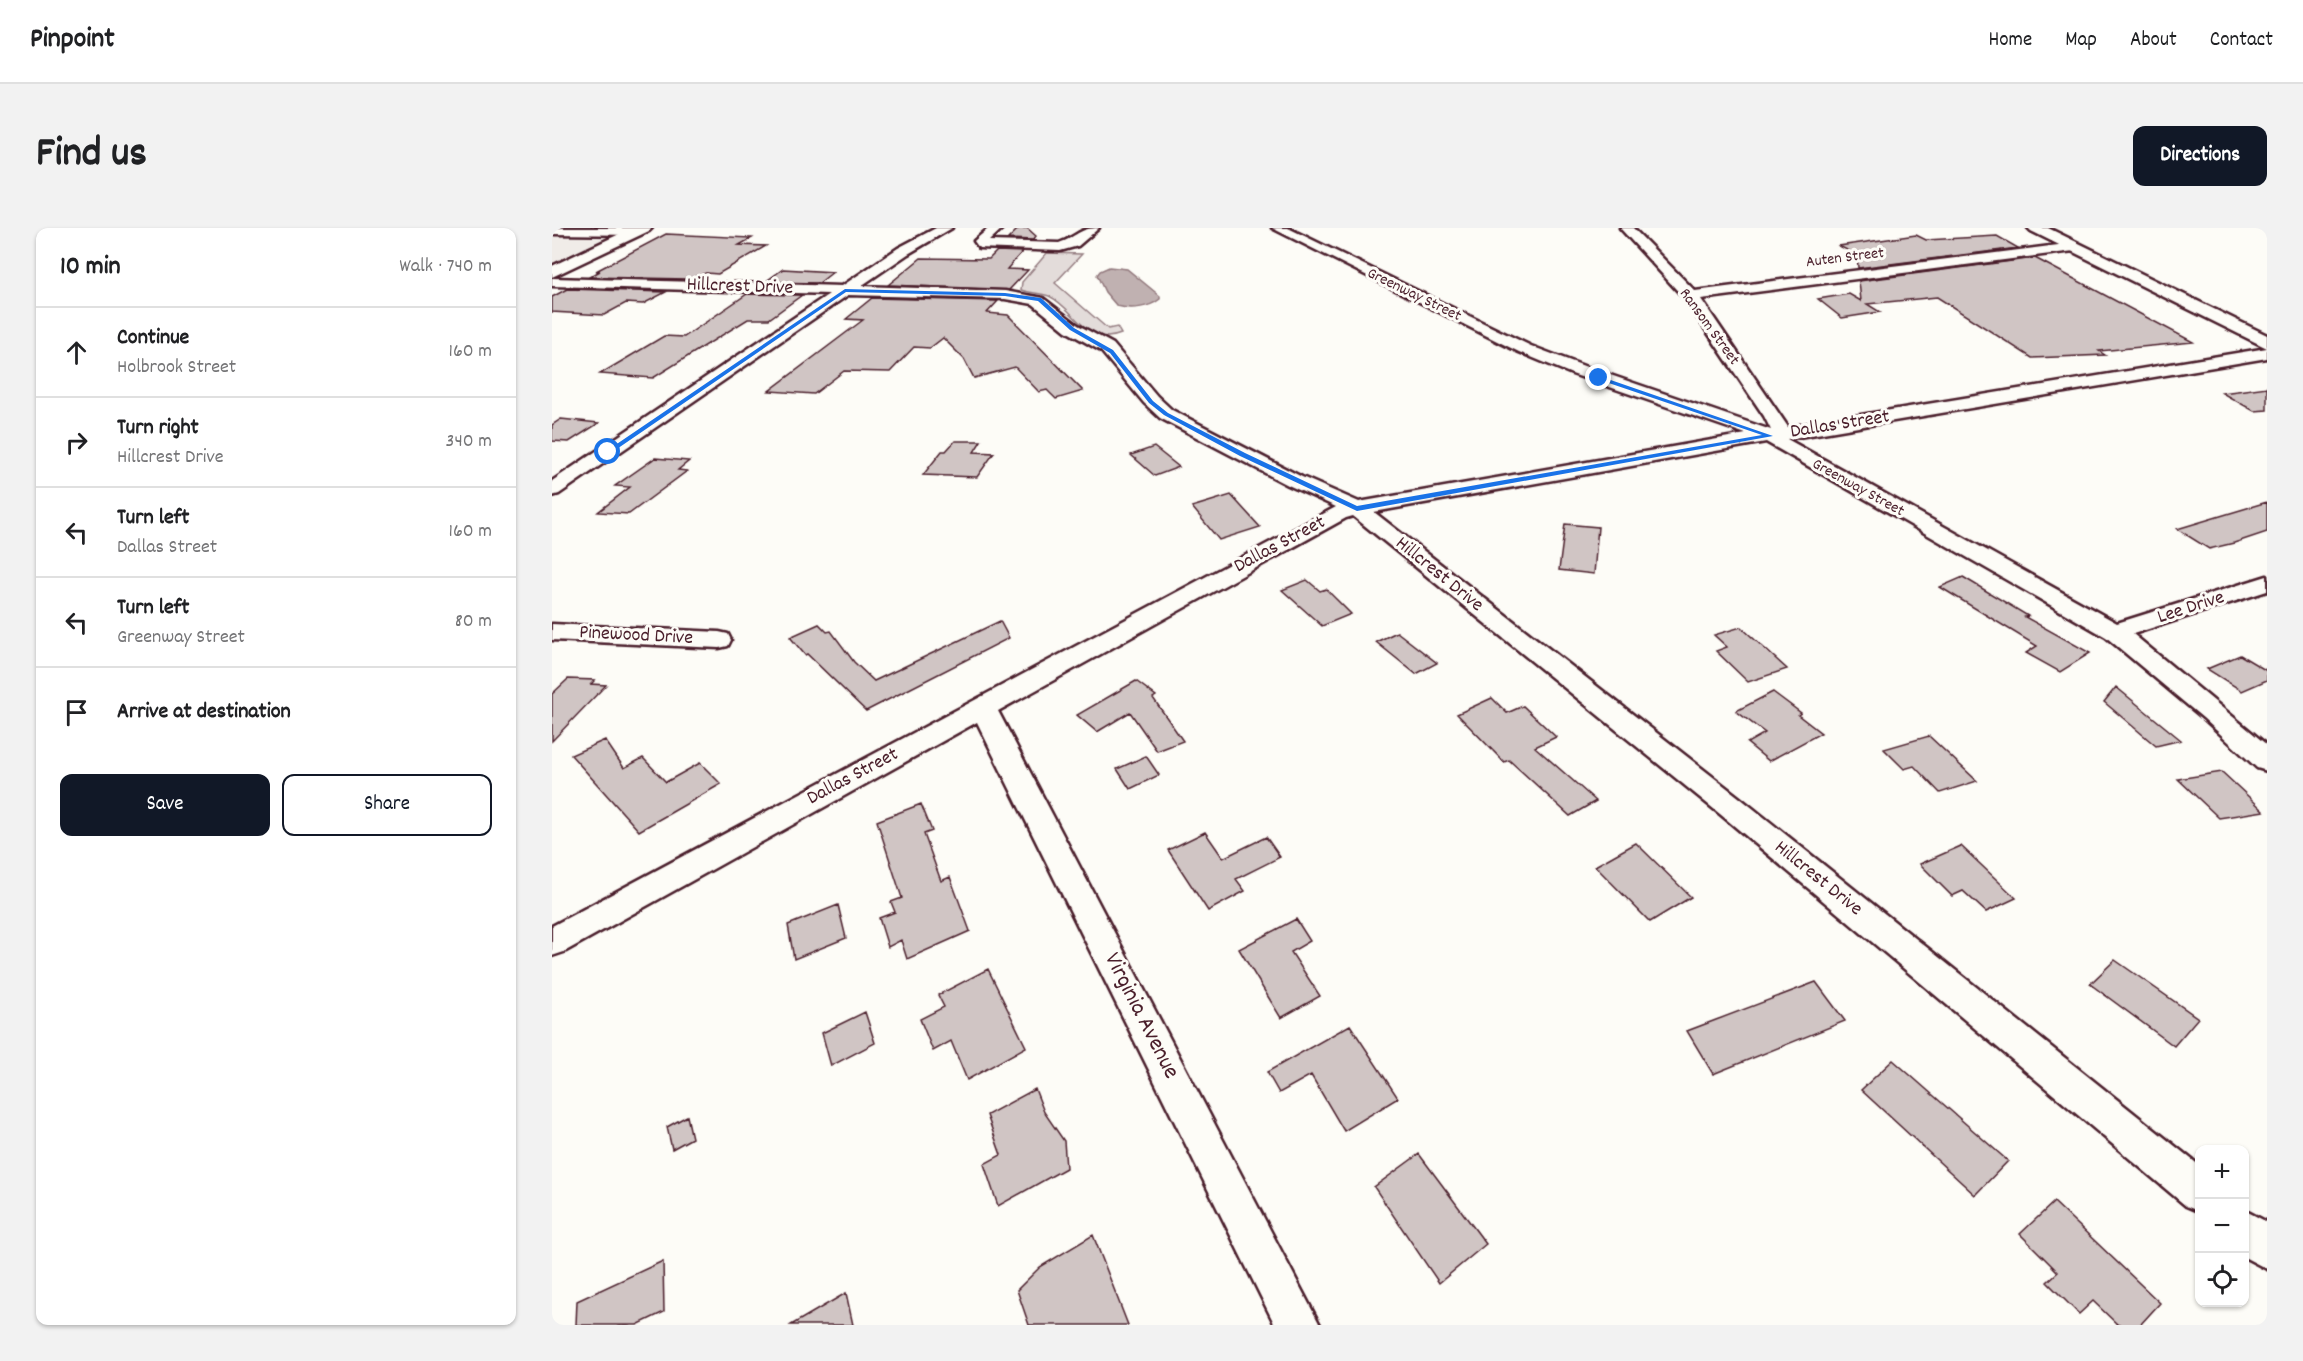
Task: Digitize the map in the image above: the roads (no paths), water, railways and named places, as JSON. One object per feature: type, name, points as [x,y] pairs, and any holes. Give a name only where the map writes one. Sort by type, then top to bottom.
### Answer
[{"type":"main road","points":[[2036,228],[2267,342]]},
{"type":"main road","points":[[552,272],[641,229]]},
{"type":"street","points":[[552,490],[903,251],[946,228]]},
{"type":"street","points":[[997,228],[981,241],[984,245],[1060,247],[1073,243],[1093,228]]},
{"type":"street","name":"Greenway Street","points":[[1278,228],[1525,349],[1588,374],[1776,435],[1831,473],[2115,632],[2187,690],[2267,761]]},
{"type":"street","name":"Ransom Street","points":[[1626,228],[1691,296],[1773,416],[1776,435]]},
{"type":"street","points":[[552,230],[641,229]]},
{"type":"street","name":"Auten Street","points":[[1691,296],[2074,247]]},
{"type":"street","name":"Hillcrest Drive","points":[[552,282],[1005,295],[1039,299],[1072,329],[1112,352],[1151,402],[1166,414],[1284,476],[1357,509],[1748,821],[2195,1189]]},
{"type":"street","name":"Dallas Street","points":[[552,942],[1339,513],[1776,435],[2267,353]]},
{"type":"street","name":"Lee Drive","points":[[2115,632],[2267,583]]},
{"type":"street","name":"Pinewood Drive","points":[[552,633],[719,640]]},
{"type":"street","name":"Virginia Avenue","points":[[983,707],[1298,1325]]},
{"type":"street","points":[[2249,1234],[2267,1248]]}]
